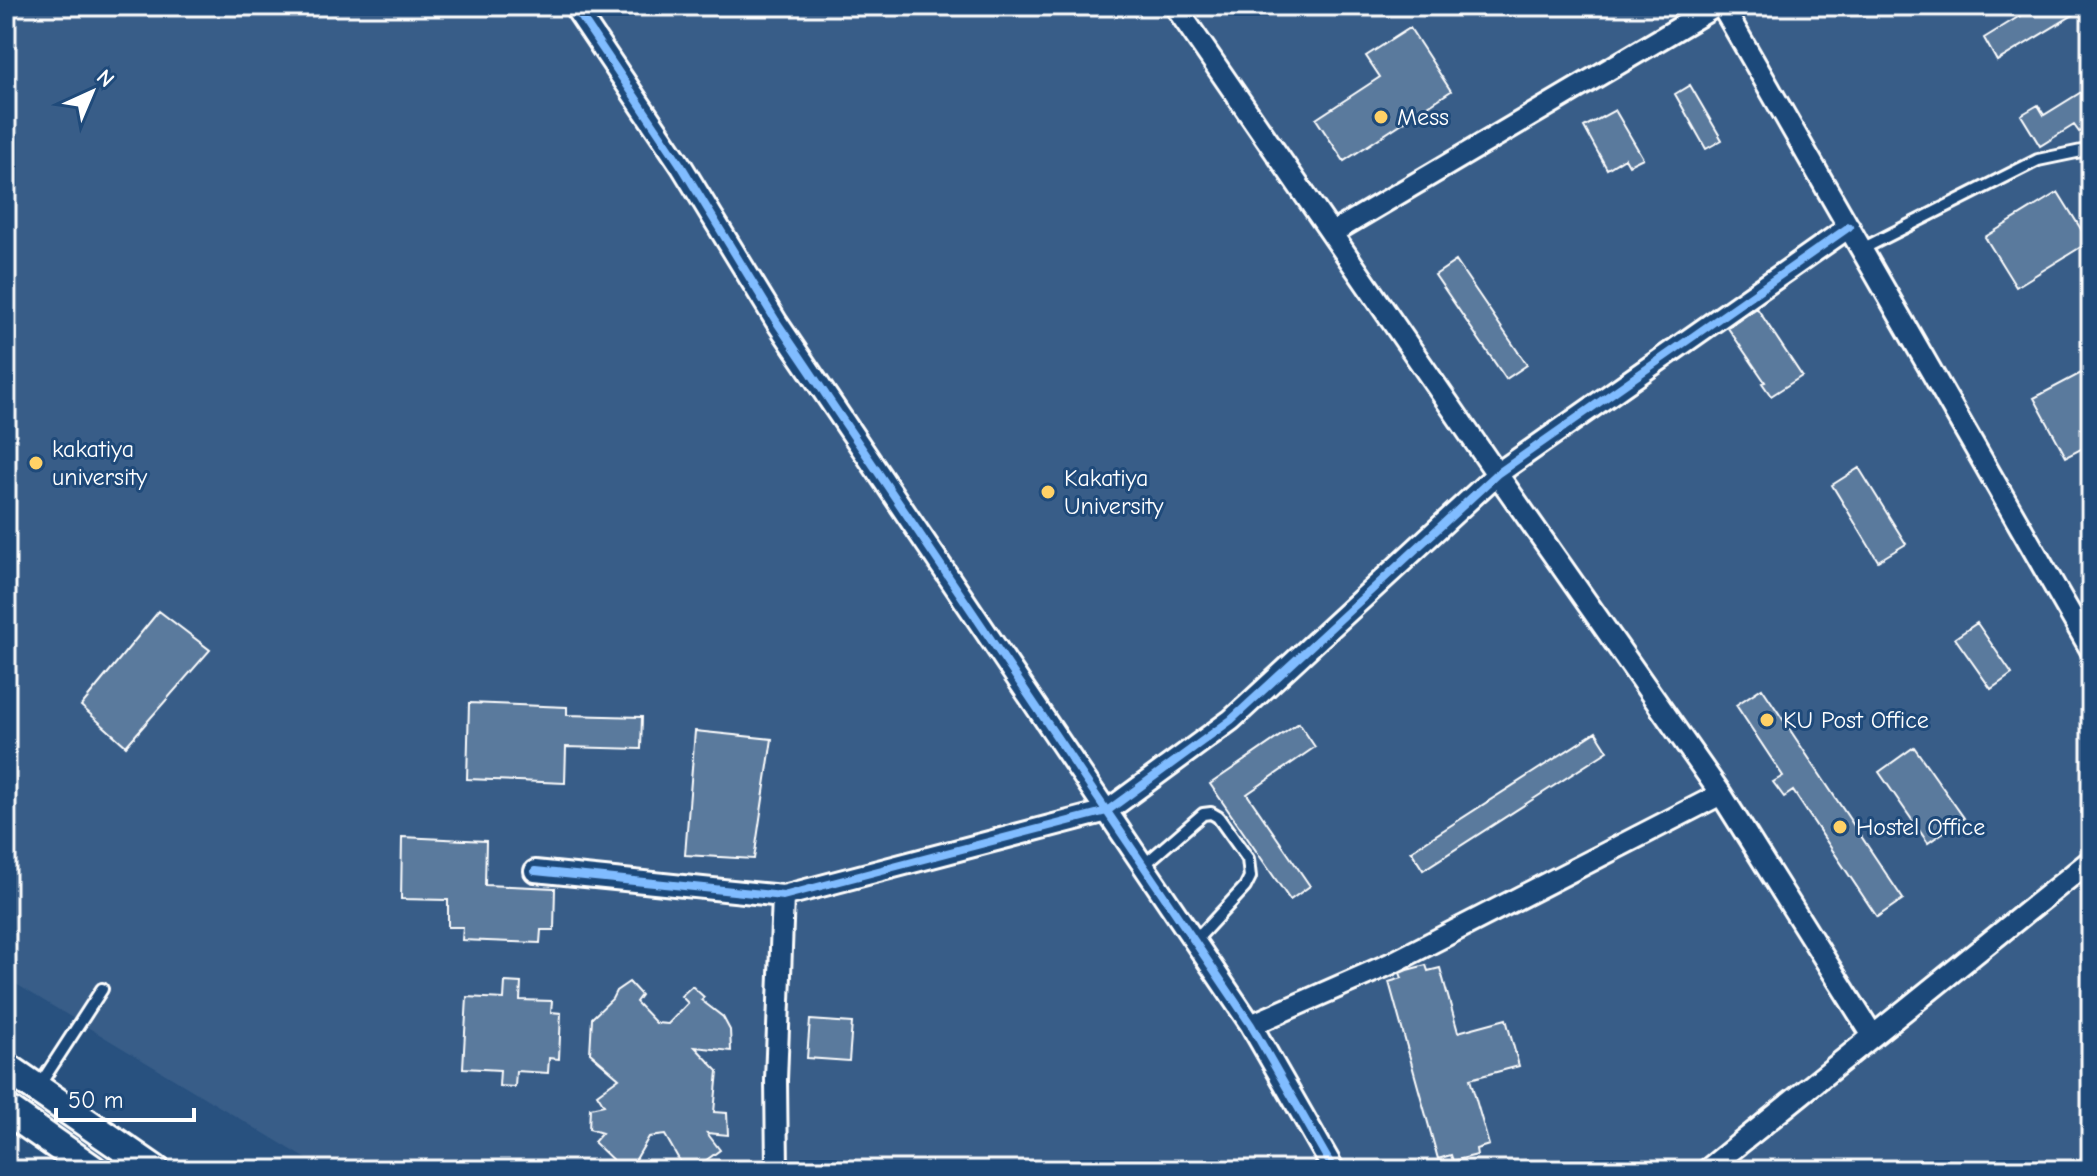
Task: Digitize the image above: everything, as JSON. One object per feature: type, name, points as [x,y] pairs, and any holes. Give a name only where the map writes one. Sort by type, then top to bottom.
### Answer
[{"type":"main road","points":[[6,1067],[155,1170]]},
{"type":"main road","points":[[6,1109],[93,1170]]},
{"type":"street","points":[[574,6],[682,167],[776,321],[1251,1025],[1334,1170]]},
{"type":"street","points":[[1175,6],[1721,794],[1873,1036]]},
{"type":"street","points":[[1332,233],[1719,6],[2091,650]]},
{"type":"street","points":[[535,871],[783,896],[1107,811],[1231,720],[1497,474],[1849,227]]},
{"type":"street","points":[[1251,1025],[1390,964],[1721,794]]},
{"type":"street","points":[[1707,1170],[2091,860]]},
{"type":"street","points":[[777,1170],[776,1080],[783,896]]},
{"type":"lane","points":[[1862,249],[2038,160],[2091,149]]},
{"type":"lane","points":[[1144,865],[1203,814],[1211,813],[1218,817],[1248,859],[1250,877],[1245,887],[1195,941]]},
{"type":"lane","points":[[38,1088],[102,989]]},
{"type":"shaded area","name":"Kakatiya University","points":[[6,6],[2091,6],[2091,1170],[325,1170],[6,978]]},
{"type":"building","points":[[2036,6],[2088,6],[1997,61],[1984,38]]},
{"type":"building","points":[[1410,28],[1451,91],[1344,161],[1316,119],[1380,77],[1366,56]]},
{"type":"building","points":[[1690,85],[1722,140],[1706,149],[1675,94]]},
{"type":"building","points":[[2091,86],[2091,125],[2079,132],[2074,125],[2040,146],[2021,115],[2038,105],[2044,115]]},
{"type":"building","points":[[1615,110],[1643,158],[1629,165],[1625,158],[1607,169],[1584,127]]},
{"type":"building","points":[[2058,192],[2089,242],[2016,287],[1985,237]]},
{"type":"building","points":[[1456,261],[1527,365],[1506,379],[1435,275]]},
{"type":"building","points":[[1757,308],[1802,376],[1771,396],[1762,383],[1765,382],[1728,328]]},
{"type":"building","points":[[2083,372],[2091,387],[2091,444],[2066,457],[2034,398]]},
{"type":"building","points":[[1859,468],[1906,544],[1878,561],[1832,485]]},
{"type":"building","points":[[159,611],[210,650],[126,746],[81,706]]},
{"type":"building","points":[[1977,623],[2012,674],[1991,689],[1955,638]]},
{"type":"building","points":[[1762,688],[1903,899],[1877,917],[1793,791],[1784,797],[1773,782],[1783,776],[1736,705]]},
{"type":"building","points":[[469,703],[567,707],[567,715],[642,717],[641,749],[566,747],[565,783],[467,779]]},
{"type":"building","points":[[1299,723],[1315,747],[1247,794],[1310,886],[1290,900],[1210,784]]},
{"type":"building","points":[[695,731],[772,739],[754,859],[685,855]]},
{"type":"building","points":[[1596,732],[1608,751],[1423,870],[1411,851]]},
{"type":"building","points":[[1914,747],[1964,818],[1928,843],[1879,772]]},
{"type":"building","points":[[402,837],[486,841],[485,885],[555,888],[554,930],[541,930],[540,943],[462,940],[463,927],[448,927],[448,900],[401,899]]},
{"type":"building","points":[[1426,965],[1428,971],[1440,968],[1458,1032],[1506,1019],[1519,1066],[1470,1079],[1489,1145],[1476,1149],[1477,1155],[1453,1161],[1451,1155],[1438,1159],[1389,982],[1402,978],[1400,973]]},
{"type":"building","points":[[505,982],[521,983],[520,1000],[552,1001],[551,1012],[561,1013],[559,1059],[549,1058],[548,1073],[516,1071],[515,1087],[499,1086],[500,1070],[463,1068],[467,997],[504,999]]},
{"type":"building","points":[[629,982],[641,995],[636,1002],[656,1023],[668,1024],[688,1003],[681,996],[692,986],[704,997],[701,1000],[723,1017],[730,1030],[731,1051],[695,1047],[718,1071],[714,1112],[727,1113],[728,1135],[707,1133],[720,1150],[693,1170],[685,1170],[665,1135],[649,1137],[635,1161],[623,1170],[594,1142],[602,1133],[589,1129],[590,1108],[604,1105],[597,1094],[619,1078],[590,1053],[592,1018],[616,991]]},
{"type":"building","points":[[810,1020],[852,1023],[849,1061],[807,1058]]},
{"type":"cycle path","points":[[574,6],[682,167],[776,321],[1251,1025],[1334,1170]]},
{"type":"cycle path","points":[[535,871],[783,896],[1107,811],[1231,720],[1497,474],[1849,227]]},
{"type":"place","name":"Mess","points":[[1381,117]]},
{"type":"place","name":"kakatiya university","points":[[36,463]]},
{"type":"place","name":"Kakatiya University","points":[[1048,492]]},
{"type":"place","name":"KU Post Office","points":[[1767,720]]},
{"type":"place","name":"Hostel Office","points":[[1840,827]]}]
